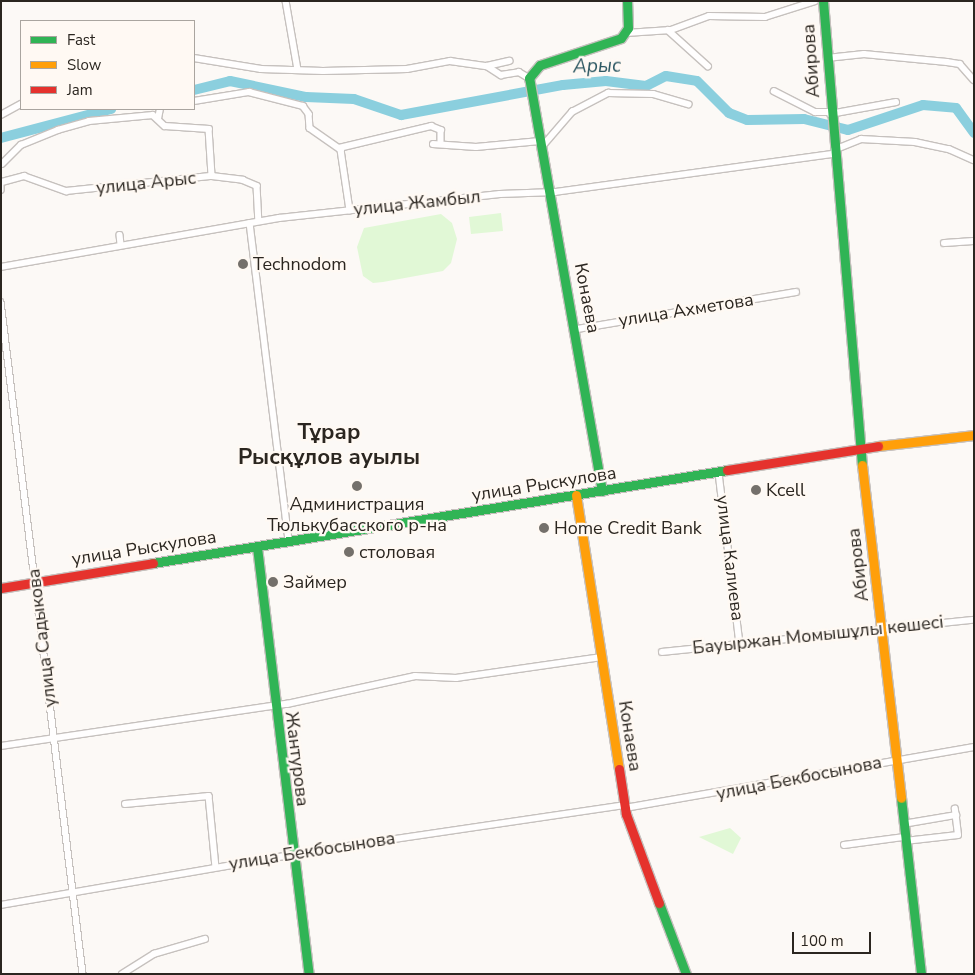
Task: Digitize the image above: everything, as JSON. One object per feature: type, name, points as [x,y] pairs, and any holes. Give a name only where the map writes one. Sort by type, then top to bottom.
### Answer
[{"type":"street","points":[[286,1],[298,70]]},
{"type":"street","points":[[626,33],[627,1]]},
{"type":"street","points":[[487,66],[501,75],[519,72],[529,78],[540,66],[600,48],[626,33],[668,30],[708,16],[765,17],[815,1]]},
{"type":"street","name":"Абирова","points":[[823,1],[833,151],[861,448],[897,759],[904,839],[921,974]]},
{"type":"street","points":[[680,27],[680,39]]},
{"type":"street","points":[[668,30],[708,66]]},
{"type":"street","points":[[827,58],[864,54],[947,62],[960,64],[974,80]]},
{"type":"street","points":[[195,58],[298,70],[407,69],[444,61],[487,66],[509,61]]},
{"type":"street","name":"Конаева","points":[[529,78],[548,191],[577,329],[602,491]]},
{"type":"street","points":[[774,91],[814,112],[831,115],[896,102]]},
{"type":"street","points":[[195,101],[228,98],[236,92],[282,98],[303,106],[309,114],[310,128],[339,148],[350,210]]},
{"type":"street","points":[[432,144],[441,142],[476,146],[541,145],[572,112],[608,93],[653,94],[689,104]]},
{"type":"street","points":[[1,115],[20,105]]},
{"type":"street","points":[[2,164],[21,145],[58,130],[89,121],[157,114],[165,126],[211,130],[212,176]]},
{"type":"street","points":[[339,148],[436,126],[441,142]]},
{"type":"street","name":"улица Жамбыл","points":[[1,267],[259,221],[350,210],[548,191],[833,151],[861,139],[915,142],[974,160]]},
{"type":"street","name":"улица Арыс","points":[[1,190],[1,182],[24,176],[66,191],[212,176],[253,182],[259,196],[259,221]]},
{"type":"street","points":[[250,223],[268,386],[290,542]]},
{"type":"street","points":[[120,236],[121,245]]},
{"type":"street","points":[[944,243],[974,241]]},
{"type":"street","name":"улица Ахметова","points":[[577,329],[796,292]]},
{"type":"street","name":"улица Садыкова","points":[[1,302],[83,974]]},
{"type":"street","name":"улица Рыскулова","points":[[1,588],[719,473],[861,448],[974,434]]},
{"type":"street","name":"улица Калиева","points":[[719,473],[740,643]]},
{"type":"street","name":"Конаева","points":[[576,496],[625,806],[686,974]]},
{"type":"street","name":"Жантурова","points":[[257,547],[292,855],[309,974]]},
{"type":"street","name":"Бауыржан Момышұлы көшесі","points":[[662,652],[882,627],[974,620]]},
{"type":"street","points":[[1,746],[55,741],[274,706],[415,676],[456,678],[601,657]]},
{"type":"street","name":"улица Бекбосынова","points":[[1,905],[216,867],[625,806],[974,747]]},
{"type":"street","points":[[125,804],[209,796],[216,867]]},
{"type":"street","points":[[844,845],[958,835],[956,812],[903,824]]},
{"type":"street","points":[[122,974],[154,954],[204,939]]},
{"type":"green space","points":[[501,213],[503,231],[471,234],[469,217]]},
{"type":"green space","points":[[441,214],[452,223],[457,239],[451,263],[443,271],[373,283],[363,276],[357,247],[364,228]]},
{"type":"green space","points":[[730,828],[741,838],[733,854],[699,837]]},
{"type":"waterway","name":"Арыс","points":[[195,90],[230,81],[306,97],[354,99],[401,115],[563,85],[606,81],[646,86],[666,76],[697,81],[729,113],[747,120],[804,119],[848,130],[923,105],[956,108],[974,133]]},
{"type":"waterway","name":"Арыс","points":[[1,138],[107,110]]},
{"type":"traffic: fast","points":[[602,491],[529,78],[540,65],[621,38],[628,28],[627,1]]},
{"type":"traffic: fast","points":[[823,1],[862,465]]},
{"type":"traffic: fast","points":[[153,563],[727,470]]},
{"type":"traffic: fast","points":[[257,547],[309,974]]},
{"type":"traffic: fast","points":[[901,798],[921,974]]},
{"type":"traffic: fast","points":[[659,903],[686,974]]},
{"type":"traffic: slow","points":[[878,446],[974,435]]},
{"type":"traffic: slow","points":[[862,465],[901,798]]},
{"type":"traffic: slow","points":[[576,495],[619,769]]},
{"type":"traffic: jam","points":[[727,470],[878,446]]},
{"type":"traffic: jam","points":[[1,588],[153,563]]},
{"type":"traffic: jam","points":[[619,769],[626,814],[659,903]]},
{"type":"place","name":"Technodom","points":[[243,264]]},
{"type":"place","name":"Администрация Тюлькубасского р-на","points":[[357,486]]},
{"type":"place","name":"Kcell","points":[[756,490]]},
{"type":"place","name":"Home Credit Bank","points":[[544,528]]},
{"type":"place","name":"столовая","points":[[349,552]]},
{"type":"place","name":"Займер","points":[[273,582]]},
{"type":"district","name":"Тұрар Рысқұлов ауылы","points":[[329,445]]}]
